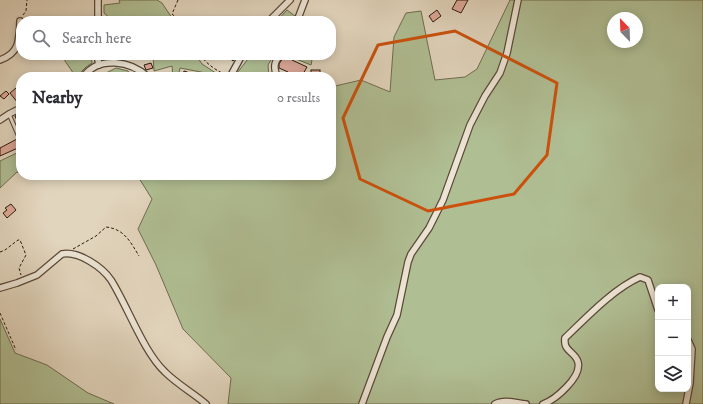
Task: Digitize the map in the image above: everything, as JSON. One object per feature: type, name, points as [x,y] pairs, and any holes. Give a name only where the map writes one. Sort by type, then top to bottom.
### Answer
[{"type":"street","points":[[98,0],[98,16]]},
{"type":"street","points":[[274,16],[290,0]]},
{"type":"street","points":[[299,16],[305,0]]},
{"type":"street","points":[[362,404],[387,337],[397,315],[410,258],[429,228],[443,200],[470,125],[485,96],[500,73],[507,53],[518,0]]},
{"type":"street","points":[[0,60],[8,57],[16,49]]},
{"type":"street","points":[[98,60],[99,65]]},
{"type":"street","points":[[233,72],[239,60]]},
{"type":"street","points":[[276,60],[274,65],[276,72]]},
{"type":"street","points":[[88,72],[99,65],[112,63],[127,64],[141,72]]},
{"type":"street","points":[[0,120],[16,110]]},
{"type":"street","points":[[0,288],[37,275],[56,258],[64,254],[90,261],[106,272],[156,362],[165,372],[206,404]]},
{"type":"street","points":[[543,404],[558,395],[576,375],[578,370],[578,362],[566,348],[564,344],[565,338],[596,309],[622,288],[640,277],[648,280],[655,301]]},
{"type":"street","points":[[686,404],[690,383],[691,347]]},
{"type":"street","points":[[495,404],[505,401],[526,404]]},
{"type":"lane","points":[[9,114],[16,129]]},
{"type":"path","points":[[23,16],[26,11],[27,0]]},
{"type":"path","points":[[174,16],[172,14],[178,0]]},
{"type":"path","points":[[204,60],[212,68],[220,72]]},
{"type":"path","points":[[64,254],[96,236],[106,227],[118,230],[124,234],[129,239],[139,256]]},
{"type":"path","points":[[0,252],[18,240],[21,241],[26,255],[19,268],[23,281]]},
{"type":"path","points":[[0,313],[16,350]]},
{"type":"highlighted area","points":[[455,31],[557,83],[547,155],[514,194],[428,211],[360,179],[343,118],[378,45]]},
{"type":"green space","points":[[119,0],[157,0],[162,3],[171,16],[107,16],[104,13],[104,5],[120,3]]},
{"type":"green space","points":[[510,0],[703,0],[703,404],[228,404],[231,378],[183,329],[156,265],[138,229],[152,199],[140,180],[336,180],[336,86],[361,80],[390,92],[394,37],[406,13],[421,11],[435,80],[465,77],[477,69]]},
{"type":"green space","points":[[287,10],[295,16],[282,16]]},
{"type":"green space","points":[[92,60],[92,63],[81,72],[73,72],[65,61]]},
{"type":"green space","points":[[153,60],[199,60],[202,64],[214,72],[201,72],[180,68],[179,72],[173,72],[172,66],[154,71]]},
{"type":"green space","points":[[247,60],[271,60],[268,65],[269,72],[238,72]]},
{"type":"green space","points":[[298,60],[312,60],[311,65]]},
{"type":"green space","points":[[116,68],[129,72],[108,72]]},
{"type":"green space","points":[[16,153],[16,173],[0,188],[0,161]]},
{"type":"green space","points":[[0,319],[15,353],[47,365],[88,393],[114,404],[0,404]]},
{"type":"building","points":[[457,0],[468,0],[461,13],[452,9]]},
{"type":"building","points":[[437,10],[441,16],[433,22],[429,16]]},
{"type":"building","points":[[282,60],[292,60],[307,67],[304,72],[288,72],[279,68],[279,64]]},
{"type":"building","points":[[151,63],[153,68],[146,70],[144,65]]},
{"type":"building","points":[[311,70],[320,70],[320,72],[311,72]]},
{"type":"building","points":[[16,88],[16,100],[10,93]]},
{"type":"building","points":[[6,91],[9,94],[4,99],[0,96]]},
{"type":"building","points":[[16,140],[16,149],[0,156],[0,148]]},
{"type":"building","points":[[11,204],[16,210],[7,218],[3,213],[7,210],[5,208]]}]
